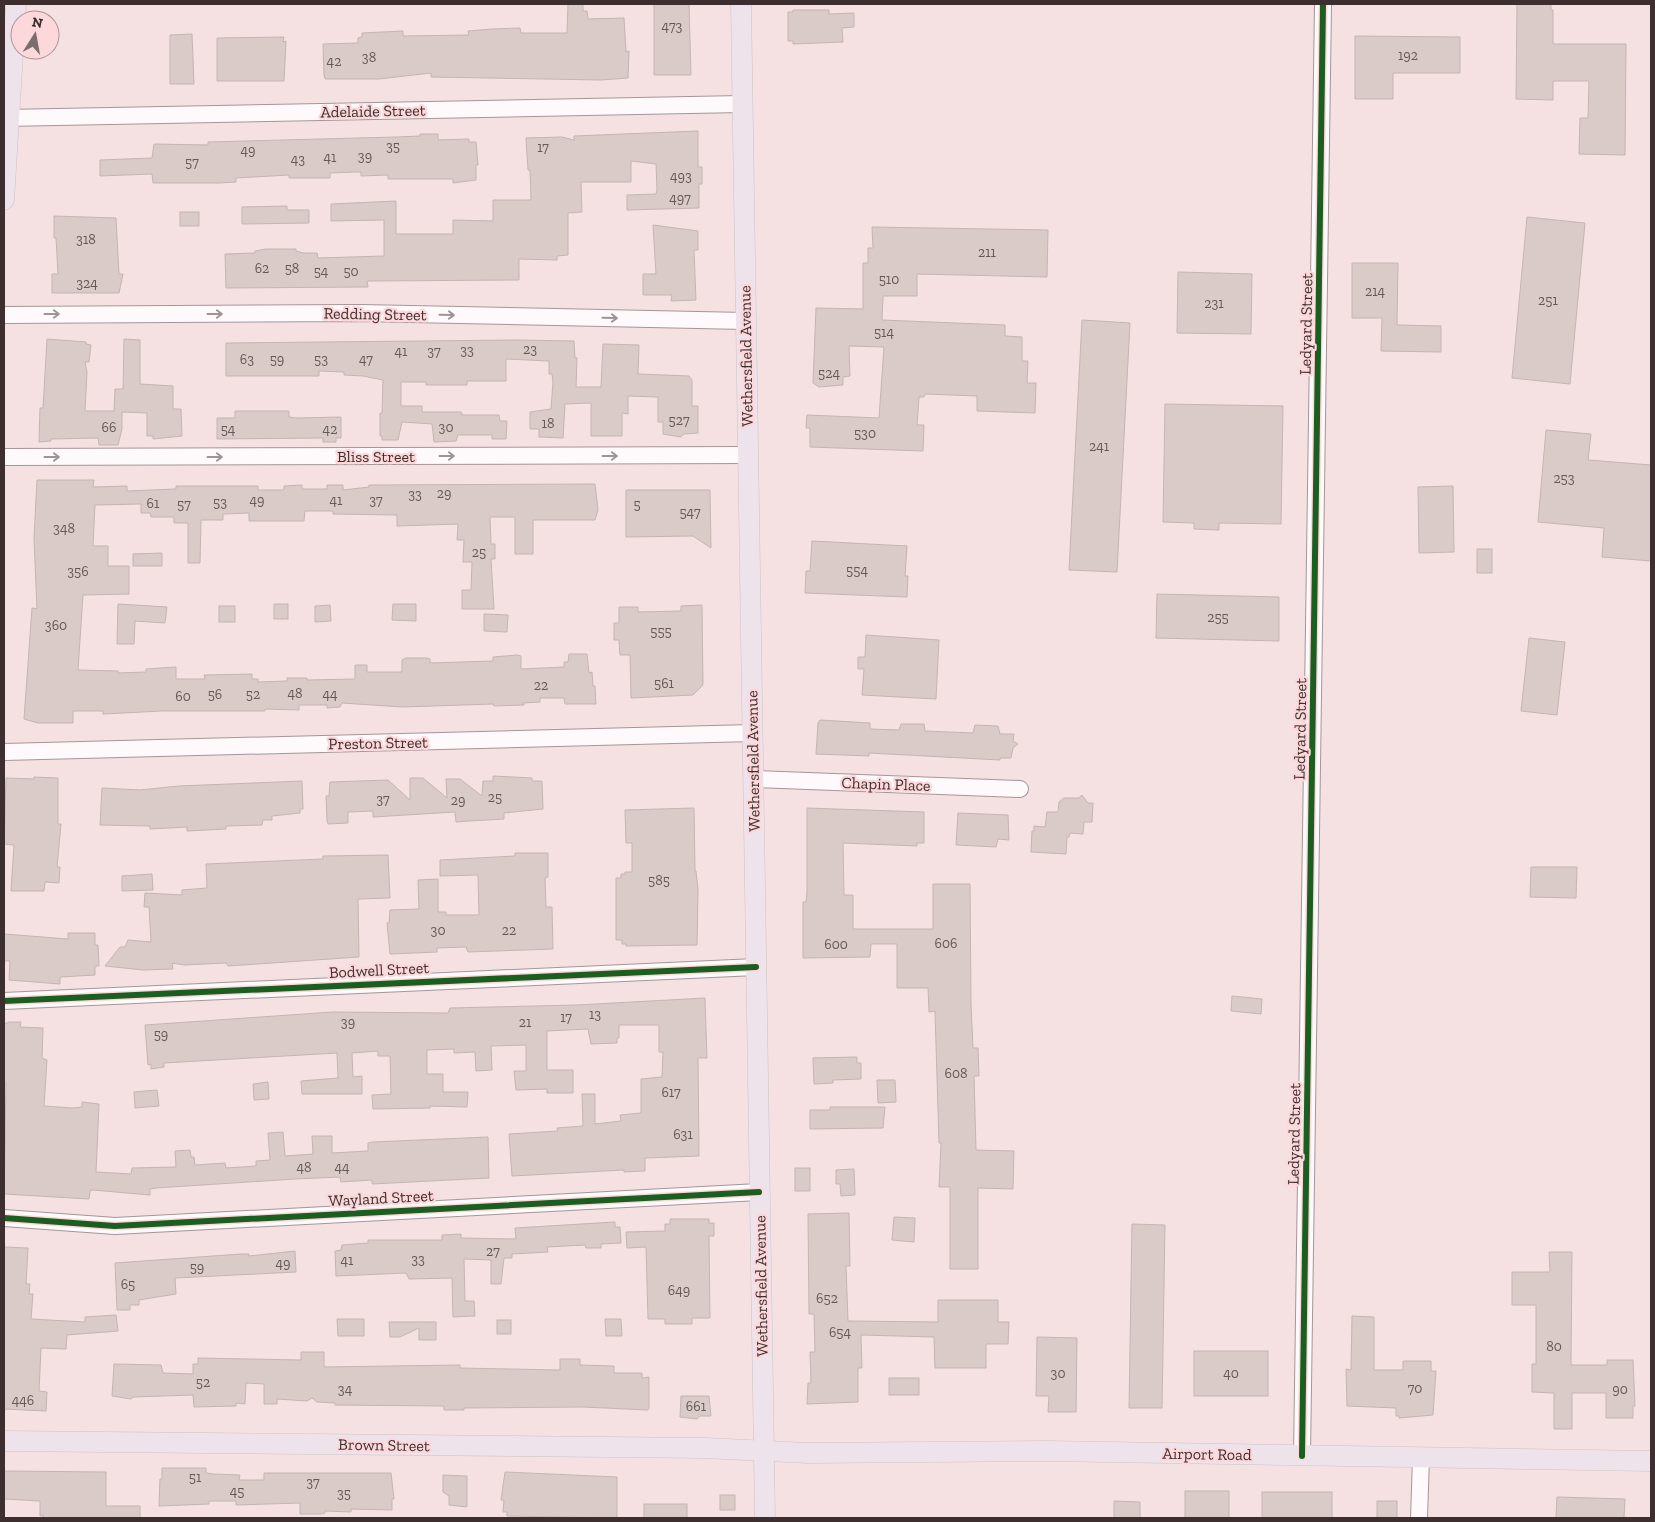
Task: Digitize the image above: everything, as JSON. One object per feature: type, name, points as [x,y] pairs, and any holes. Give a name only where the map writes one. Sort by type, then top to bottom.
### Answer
[{"type":"main road","points":[[4,200],[6,117],[16,4]]},
{"type":"main road","name":"Wethersfield Avenue","points":[[741,4],[765,1518]]},
{"type":"main road","name":"Brown Street","points":[[4,1441],[764,1450]]},
{"type":"main road","name":"Airport Road","points":[[764,1450],[808,1453],[1014,1451],[1651,1461]]},
{"type":"street","name":"Ledyard Street","points":[[1302,1456],[1323,4]]},
{"type":"street","name":"Adelaide Street","points":[[6,117],[742,104]]},
{"type":"street","name":"Redding Street","points":[[4,315],[360,313],[745,321]]},
{"type":"street","name":"Bliss Street","points":[[4,457],[748,456]]},
{"type":"street","name":"Preston Street","points":[[4,752],[752,733]]},
{"type":"street","name":"Chapin Place","points":[[753,779],[1020,789]]},
{"type":"street","name":"Bodwell Street","points":[[4,1001],[756,967]]},
{"type":"street","name":"Wayland Street","points":[[4,1218],[114,1226],[760,1192]]},
{"type":"street","points":[[1419,1518],[1421,1458]]},
{"type":"building","points":[[568,4],[583,4],[583,11],[587,11],[588,19],[624,18],[626,52],[629,51],[628,78],[601,80],[431,77],[431,73],[379,79],[325,79],[323,44],[358,43],[358,38],[362,37],[362,33],[403,31],[403,36],[469,35],[468,31],[520,28],[521,33],[567,33]]},
{"type":"building","points":[[654,4],[689,4],[691,75],[654,75]]},
{"type":"building","points":[[1517,4],[1551,4],[1551,10],[1553,10],[1553,44],[1626,44],[1625,155],[1579,154],[1580,118],[1588,118],[1589,81],[1553,81],[1553,100],[1516,99]]},
{"type":"building","points":[[793,10],[829,10],[829,14],[854,13],[854,27],[842,28],[843,42],[793,44],[793,41],[788,41],[788,12],[793,12]]},
{"type":"building","points":[[192,34],[194,84],[170,84],[170,35]]},
{"type":"building","points":[[1355,36],[1460,37],[1460,73],[1393,73],[1393,99],[1355,99]]},
{"type":"building","points":[[284,37],[283,42],[286,41],[284,81],[217,81],[217,38]]},
{"type":"building","points":[[698,131],[698,167],[702,167],[702,184],[699,184],[699,208],[627,210],[627,195],[656,194],[657,190],[656,164],[631,161],[631,182],[581,182],[582,212],[568,213],[568,255],[557,256],[557,260],[519,259],[519,280],[367,281],[368,287],[226,288],[225,254],[255,253],[255,251],[266,249],[296,249],[296,251],[303,253],[317,253],[318,258],[384,256],[384,220],[331,221],[331,204],[396,201],[396,234],[453,234],[453,220],[493,221],[493,200],[531,200],[526,138],[562,137],[574,140],[574,136]]},
{"type":"building","points":[[420,134],[438,134],[438,140],[469,139],[469,142],[476,142],[478,165],[476,165],[476,180],[453,183],[453,179],[388,179],[388,175],[361,176],[361,172],[330,173],[330,178],[289,178],[289,175],[236,178],[236,182],[219,183],[153,183],[152,174],[100,176],[100,160],[152,158],[154,144],[208,145],[208,142],[396,137],[420,136]]},
{"type":"building","points":[[287,206],[287,210],[309,210],[309,223],[242,224],[242,207]]},
{"type":"building","points":[[180,212],[199,212],[199,226],[180,226]]},
{"type":"building","points":[[54,216],[116,218],[119,274],[123,274],[119,293],[52,293],[52,274],[58,274],[56,238],[54,238]]},
{"type":"building","points":[[1527,217],[1585,223],[1570,384],[1512,378]]},
{"type":"building","points":[[653,225],[698,231],[698,250],[694,250],[696,300],[671,301],[672,295],[643,295],[643,274],[656,274]]},
{"type":"building","points":[[872,227],[1048,230],[1047,277],[917,274],[917,296],[883,296],[882,320],[1005,325],[1005,336],[1022,337],[1022,361],[1028,361],[1027,383],[1036,383],[1035,413],[977,411],[977,396],[925,394],[924,397],[919,397],[917,425],[924,425],[923,451],[810,447],[810,428],[806,428],[807,415],[879,418],[884,347],[849,346],[850,376],[843,377],[843,385],[819,387],[813,383],[816,308],[863,309],[863,263],[868,263],[868,248],[873,248]]},
{"type":"building","points":[[1352,263],[1398,263],[1397,325],[1441,326],[1441,352],[1381,351],[1382,318],[1352,318]]},
{"type":"building","points":[[1178,272],[1252,274],[1251,334],[1177,333]]},
{"type":"building","points":[[1082,320],[1130,323],[1117,572],[1069,570]]},
{"type":"building","points":[[47,339],[86,342],[86,344],[91,345],[89,362],[85,362],[87,372],[85,411],[114,411],[115,389],[123,389],[124,339],[140,340],[140,384],[173,386],[173,409],[181,409],[182,436],[153,439],[153,436],[147,436],[147,413],[122,412],[122,429],[118,445],[99,445],[98,438],[51,439],[51,441],[39,442],[40,408],[43,408]]},
{"type":"building","points":[[574,341],[575,358],[577,358],[576,387],[601,387],[603,344],[639,345],[638,374],[689,376],[692,380],[692,406],[698,406],[698,433],[684,434],[681,437],[663,434],[663,422],[658,422],[658,397],[628,396],[628,414],[622,413],[622,436],[591,436],[591,403],[565,404],[563,438],[539,437],[539,429],[530,429],[530,412],[551,409],[553,382],[552,374],[549,374],[549,361],[506,359],[506,381],[467,381],[467,385],[426,385],[426,382],[401,382],[401,406],[422,406],[422,412],[461,412],[462,415],[499,415],[500,421],[507,421],[506,439],[492,439],[492,435],[458,435],[456,441],[434,442],[432,424],[402,422],[398,440],[382,440],[382,436],[380,436],[380,413],[382,413],[383,380],[344,375],[344,372],[319,371],[319,376],[226,376],[226,343]]},
{"type":"building","points":[[1165,404],[1283,406],[1281,524],[1219,523],[1219,530],[1194,529],[1194,523],[1163,522]]},
{"type":"building","points":[[235,411],[289,411],[289,417],[297,418],[341,417],[341,438],[336,438],[336,442],[323,442],[323,438],[217,439],[217,418],[235,418]]},
{"type":"building","points":[[1546,430],[1591,434],[1588,460],[1651,465],[1651,561],[1602,557],[1604,528],[1538,522]]},
{"type":"building","points":[[37,480],[94,480],[93,487],[127,486],[127,491],[176,489],[176,486],[258,486],[258,490],[284,490],[284,486],[302,485],[302,489],[327,489],[327,485],[343,485],[343,490],[369,487],[369,485],[595,484],[598,510],[595,520],[533,520],[533,554],[515,554],[515,517],[490,517],[491,544],[495,544],[495,559],[491,559],[494,609],[462,609],[462,590],[471,590],[472,562],[463,562],[464,540],[457,540],[458,524],[397,526],[397,515],[333,514],[333,511],[305,511],[304,521],[249,521],[249,513],[223,514],[223,520],[201,520],[200,563],[188,563],[188,523],[174,523],[174,517],[151,517],[150,513],[141,513],[141,504],[95,505],[93,546],[108,546],[108,566],[129,566],[129,594],[83,595],[78,670],[118,671],[118,673],[146,672],[146,669],[176,667],[176,679],[205,679],[204,675],[252,674],[252,679],[258,679],[258,682],[287,681],[287,678],[307,678],[307,680],[355,679],[355,665],[367,665],[367,672],[402,672],[402,660],[406,658],[426,658],[430,659],[430,663],[493,661],[493,657],[517,655],[521,656],[521,669],[564,667],[564,662],[568,662],[569,654],[587,654],[589,673],[592,672],[593,686],[595,686],[596,704],[565,704],[564,698],[540,698],[540,702],[523,703],[524,705],[494,706],[493,704],[402,707],[342,703],[340,707],[327,708],[327,705],[299,705],[299,710],[162,711],[103,714],[103,711],[73,711],[73,723],[38,723],[24,719],[32,608],[37,609],[34,538]]},
{"type":"building","points":[[1453,486],[1454,552],[1419,553],[1418,487]]},
{"type":"building","points":[[626,490],[710,490],[711,548],[693,536],[626,537]]},
{"type":"building","points":[[812,541],[907,546],[905,576],[908,576],[907,597],[805,593],[806,571],[810,571]]},
{"type":"building","points":[[1477,549],[1492,549],[1492,573],[1477,573]]},
{"type":"building","points":[[162,553],[162,566],[133,566],[133,554]]},
{"type":"building","points":[[1157,594],[1279,597],[1279,641],[1156,638]]},
{"type":"building","points":[[118,604],[167,607],[165,623],[135,621],[134,644],[117,644]]},
{"type":"building","points":[[274,604],[288,604],[288,619],[274,619]]},
{"type":"building","points":[[393,604],[416,604],[416,621],[392,620]]},
{"type":"building","points":[[330,605],[331,621],[315,622],[315,606]]},
{"type":"building","points":[[702,605],[703,685],[693,695],[631,698],[630,655],[620,655],[619,640],[614,640],[614,623],[619,623],[619,607],[638,607],[638,612],[681,611],[681,606]]},
{"type":"building","points":[[219,606],[235,606],[235,622],[219,622]]},
{"type":"building","points":[[484,614],[508,615],[507,632],[484,631]]},
{"type":"building","points":[[866,635],[939,640],[936,699],[862,695],[864,669],[858,669],[858,657],[865,657]]},
{"type":"building","points":[[1529,638],[1565,642],[1557,715],[1521,711]]},
{"type":"building","points":[[820,720],[870,723],[870,729],[899,730],[901,724],[924,724],[925,731],[973,733],[975,725],[998,726],[1000,734],[1014,734],[1013,741],[1018,744],[1013,748],[1011,758],[1000,758],[1000,760],[869,753],[869,756],[816,754],[818,723]]},
{"type":"building","points":[[493,776],[532,778],[532,781],[542,781],[543,809],[504,813],[504,819],[456,822],[455,812],[373,817],[373,811],[348,812],[348,823],[328,824],[327,821],[326,796],[329,796],[330,782],[388,780],[410,800],[410,778],[423,778],[447,798],[446,779],[460,779],[482,796],[483,781],[493,781]]},
{"type":"building","points":[[34,777],[58,778],[58,824],[61,824],[57,867],[60,867],[59,883],[45,882],[44,891],[11,891],[14,845],[4,844],[6,778],[34,779]]},
{"type":"building","points":[[302,781],[303,809],[300,809],[300,813],[272,816],[272,820],[263,820],[262,825],[226,826],[226,829],[187,831],[187,827],[150,829],[150,826],[100,825],[102,788],[140,790],[179,786]]},
{"type":"building","points":[[1082,795],[1088,803],[1093,803],[1092,822],[1084,822],[1083,834],[1070,833],[1069,837],[1067,837],[1066,854],[1031,852],[1034,826],[1045,827],[1047,812],[1058,812],[1059,802],[1064,798],[1079,798]]},
{"type":"building","points":[[694,808],[695,871],[698,890],[697,945],[626,946],[626,944],[622,944],[622,940],[616,940],[616,878],[621,878],[621,874],[625,874],[625,872],[632,872],[632,843],[626,843],[625,810]]},
{"type":"building","points":[[807,808],[924,812],[924,843],[917,843],[917,846],[843,843],[844,895],[853,895],[853,929],[933,929],[933,884],[970,884],[973,1048],[978,1048],[979,1076],[974,1076],[976,1150],[1014,1151],[1013,1189],[978,1188],[978,1269],[950,1269],[950,1187],[939,1187],[941,1143],[939,1143],[935,1011],[929,1012],[928,988],[897,988],[897,944],[871,944],[870,957],[803,958],[803,902],[806,902],[807,892]]},
{"type":"building","points":[[958,813],[1008,815],[1009,840],[998,839],[996,847],[956,845]]},
{"type":"building","points":[[515,853],[548,853],[548,877],[545,878],[546,907],[552,907],[553,949],[468,952],[466,947],[437,948],[437,952],[390,954],[387,923],[389,923],[390,910],[419,909],[418,880],[438,879],[438,912],[446,912],[446,915],[479,915],[478,875],[440,876],[440,860],[515,856]]},
{"type":"building","points":[[388,855],[390,898],[358,899],[359,957],[228,966],[226,963],[184,965],[172,963],[173,969],[143,970],[105,966],[120,947],[125,947],[128,940],[151,942],[149,907],[144,907],[145,893],[182,895],[182,890],[207,888],[206,864],[323,859],[323,856]]},
{"type":"building","points":[[1531,867],[1577,867],[1576,898],[1530,897]]},
{"type":"building","points":[[152,874],[153,890],[122,891],[122,876]]},
{"type":"building","points":[[68,933],[95,933],[95,945],[98,945],[99,966],[95,966],[95,975],[60,977],[60,984],[9,980],[10,961],[4,961],[4,934],[68,939]]},
{"type":"building","points":[[1232,996],[1262,999],[1261,1014],[1231,1011]]},
{"type":"building","points":[[705,998],[707,1058],[698,1058],[699,1156],[645,1158],[645,1171],[624,1172],[624,1170],[512,1176],[509,1134],[558,1131],[557,1128],[583,1126],[582,1094],[595,1094],[595,1124],[621,1121],[620,1115],[641,1113],[641,1079],[662,1077],[663,1052],[659,1052],[659,1025],[619,1025],[617,1043],[591,1044],[588,1029],[547,1031],[547,1070],[573,1070],[573,1093],[547,1093],[547,1089],[516,1090],[514,1071],[526,1071],[526,1045],[491,1046],[492,1070],[476,1071],[475,1052],[454,1053],[454,1049],[427,1050],[427,1074],[443,1074],[443,1092],[468,1092],[467,1107],[430,1106],[430,1108],[373,1109],[372,1095],[391,1094],[390,1056],[378,1056],[378,1051],[352,1053],[353,1077],[362,1076],[362,1094],[302,1094],[301,1081],[338,1078],[337,1053],[164,1063],[164,1067],[151,1069],[151,1064],[148,1065],[145,1025],[333,1012],[448,1013],[450,1008],[577,1005]]},
{"type":"building","points":[[21,1022],[20,1027],[43,1028],[42,1058],[47,1060],[44,1106],[72,1108],[82,1107],[82,1102],[99,1104],[96,1172],[131,1174],[132,1168],[176,1167],[175,1151],[190,1150],[191,1157],[194,1157],[195,1165],[225,1163],[226,1168],[256,1166],[256,1161],[270,1160],[268,1133],[283,1132],[285,1156],[313,1154],[312,1136],[332,1136],[332,1153],[368,1151],[368,1143],[373,1142],[488,1137],[489,1178],[372,1184],[372,1180],[341,1182],[340,1177],[295,1179],[156,1188],[150,1189],[150,1195],[93,1190],[90,1191],[89,1199],[4,1194],[6,1083],[4,1083],[4,1024]]},
{"type":"building","points":[[857,1057],[857,1063],[861,1063],[861,1079],[833,1080],[833,1083],[814,1084],[813,1058]]},
{"type":"building","points":[[877,1080],[895,1080],[896,1102],[878,1103]]},
{"type":"building","points":[[268,1082],[269,1099],[254,1100],[253,1084]]},
{"type":"building","points":[[157,1090],[159,1106],[135,1108],[134,1092]]},
{"type":"building","points":[[830,1107],[885,1107],[883,1128],[810,1129],[810,1110],[830,1110]]},
{"type":"building","points":[[795,1168],[810,1168],[810,1191],[795,1191]]},
{"type":"building","points":[[854,1169],[855,1195],[841,1196],[840,1184],[836,1184],[836,1170]]},
{"type":"building","points":[[849,1213],[850,1266],[846,1266],[848,1321],[938,1322],[938,1300],[998,1300],[998,1322],[1009,1322],[1008,1344],[986,1344],[986,1368],[935,1368],[934,1337],[861,1335],[862,1368],[858,1368],[858,1402],[807,1404],[808,1383],[811,1383],[810,1352],[815,1352],[814,1314],[809,1314],[808,1214]]},
{"type":"building","points":[[894,1217],[915,1218],[914,1242],[892,1240]]},
{"type":"building","points":[[670,1219],[709,1219],[709,1223],[714,1223],[714,1236],[709,1236],[710,1318],[692,1318],[692,1324],[665,1324],[665,1319],[648,1319],[646,1247],[627,1248],[626,1232],[665,1231],[665,1224],[670,1224]]},
{"type":"building","points":[[615,1222],[615,1227],[620,1227],[621,1243],[601,1244],[601,1248],[586,1248],[585,1245],[547,1247],[548,1252],[512,1254],[512,1258],[504,1258],[501,1284],[491,1284],[491,1260],[464,1259],[465,1301],[474,1301],[475,1316],[453,1317],[452,1278],[409,1279],[406,1273],[336,1276],[335,1251],[341,1250],[342,1245],[368,1243],[368,1240],[442,1240],[442,1235],[461,1234],[461,1238],[516,1239],[515,1228]]},
{"type":"building","points":[[1132,1224],[1165,1225],[1162,1408],[1129,1408]]},
{"type":"building","points":[[4,1247],[28,1248],[26,1284],[30,1284],[29,1294],[33,1294],[31,1319],[85,1322],[85,1317],[116,1315],[118,1331],[67,1335],[66,1349],[41,1348],[39,1391],[47,1392],[46,1411],[4,1409]]},
{"type":"building","points":[[295,1251],[296,1272],[175,1278],[176,1294],[139,1300],[139,1305],[130,1305],[130,1310],[117,1310],[115,1263],[241,1254],[249,1254],[249,1256]]},
{"type":"building","points":[[1549,1252],[1572,1252],[1571,1365],[1607,1365],[1607,1360],[1633,1360],[1635,1406],[1633,1406],[1633,1418],[1606,1418],[1606,1393],[1572,1393],[1572,1429],[1554,1429],[1554,1393],[1532,1392],[1532,1364],[1536,1364],[1536,1305],[1512,1305],[1512,1272],[1550,1272]]},
{"type":"building","points":[[1352,1316],[1374,1317],[1374,1370],[1403,1370],[1403,1361],[1431,1361],[1431,1371],[1436,1371],[1433,1415],[1399,1418],[1399,1416],[1396,1416],[1396,1408],[1347,1406],[1346,1369],[1351,1370]]},
{"type":"building","points":[[337,1319],[364,1319],[364,1336],[338,1336]]},
{"type":"building","points":[[605,1319],[621,1319],[622,1336],[606,1336]]},
{"type":"building","points":[[497,1320],[511,1320],[511,1334],[497,1334]]},
{"type":"building","points":[[389,1322],[436,1322],[436,1340],[419,1340],[419,1328],[400,1337],[390,1337]]},
{"type":"building","points":[[1037,1337],[1077,1338],[1076,1412],[1048,1412],[1049,1396],[1036,1396]]},
{"type":"building","points":[[1194,1351],[1268,1351],[1268,1396],[1194,1396]]},
{"type":"building","points":[[301,1352],[324,1352],[324,1367],[460,1365],[460,1368],[560,1370],[560,1359],[580,1359],[580,1365],[614,1366],[614,1373],[642,1373],[642,1378],[649,1377],[649,1408],[648,1410],[583,1407],[464,1408],[464,1410],[444,1410],[444,1406],[335,1405],[335,1403],[317,1402],[312,1398],[307,1401],[277,1399],[277,1404],[264,1404],[264,1384],[246,1383],[245,1404],[236,1403],[236,1406],[194,1407],[193,1395],[133,1397],[131,1399],[112,1396],[114,1364],[161,1365],[163,1373],[193,1374],[193,1364],[198,1364],[198,1358],[301,1360]]},
{"type":"building","points":[[889,1378],[919,1378],[919,1395],[889,1395]]},
{"type":"building","points":[[681,1396],[709,1396],[711,1416],[700,1416],[697,1419],[680,1417]]},
{"type":"building","points":[[162,1468],[206,1468],[206,1473],[240,1475],[239,1480],[264,1480],[264,1473],[391,1473],[394,1499],[392,1499],[392,1510],[351,1509],[351,1512],[325,1511],[325,1513],[321,1514],[300,1514],[300,1503],[236,1505],[236,1501],[209,1501],[209,1504],[159,1506]]},
{"type":"building","points":[[4,1471],[106,1472],[106,1506],[140,1506],[140,1518],[43,1518],[43,1515],[40,1516],[40,1501],[4,1499]]},
{"type":"building","points":[[505,1472],[617,1477],[617,1518],[507,1516],[507,1512],[503,1512],[504,1500],[501,1500]]},
{"type":"building","points":[[443,1475],[467,1476],[467,1507],[449,1505],[449,1496],[443,1492]]},
{"type":"building","points":[[1185,1491],[1229,1491],[1229,1518],[1185,1518]]},
{"type":"building","points":[[1262,1492],[1332,1492],[1332,1518],[1262,1518]]},
{"type":"building","points":[[720,1495],[735,1495],[735,1510],[720,1510]]},
{"type":"building","points":[[1557,1497],[1625,1499],[1624,1518],[1556,1518]]},
{"type":"building","points":[[1114,1501],[1140,1502],[1140,1518],[1114,1518]]},
{"type":"building","points":[[1377,1501],[1397,1501],[1397,1518],[1377,1518]]},
{"type":"building","points":[[644,1504],[687,1504],[687,1518],[644,1518]]},
{"type":"cycle path","points":[[1302,1456],[1323,4]]},
{"type":"cycle path","points":[[4,1001],[756,967]]},
{"type":"cycle path","points":[[4,1218],[115,1226],[759,1192]]}]
